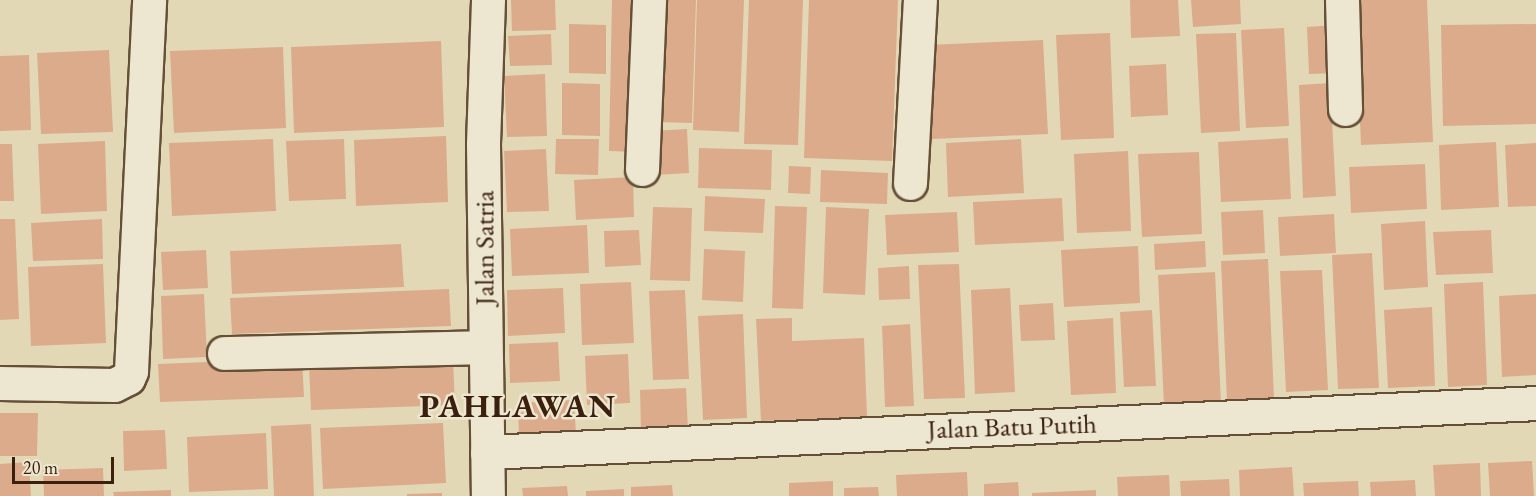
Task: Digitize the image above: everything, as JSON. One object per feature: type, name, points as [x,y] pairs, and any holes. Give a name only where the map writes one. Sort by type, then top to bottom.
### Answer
[{"type":"street","points":[[0,383],[114,385],[128,378],[131,371],[149,0]]},
{"type":"street","name":"Jalan Satria","points":[[488,0],[485,347],[488,496]]},
{"type":"street","points":[[642,169],[649,0]]},
{"type":"street","points":[[910,183],[920,0]]},
{"type":"street","points":[[1342,0],[1345,109]]},
{"type":"street","points":[[224,353],[485,347]]},
{"type":"street","name":"Jalan Batu Putih","points":[[487,452],[1536,404]]},
{"type":"building","points":[[511,0],[555,0],[556,30],[512,31]]},
{"type":"building","points":[[612,0],[641,0],[637,152],[609,151]]},
{"type":"building","points":[[660,0],[696,0],[692,123],[655,122]]},
{"type":"building","points":[[697,0],[744,0],[739,132],[693,130]]},
{"type":"building","points":[[749,0],[803,0],[798,145],[744,144]]},
{"type":"building","points":[[809,0],[898,0],[892,161],[804,158]]},
{"type":"building","points":[[1130,0],[1178,0],[1180,36],[1131,38]]},
{"type":"building","points":[[1191,0],[1240,0],[1241,24],[1193,27]]},
{"type":"building","points":[[1355,0],[1427,0],[1433,142],[1361,145]]},
{"type":"building","points":[[569,24],[606,25],[606,74],[569,73]]},
{"type":"building","points":[[1536,24],[1536,124],[1443,126],[1441,25]]},
{"type":"building","points":[[1335,25],[1337,73],[1309,74],[1307,27]]},
{"type":"building","points":[[1284,28],[1289,126],[1246,128],[1241,30]]},
{"type":"building","points":[[1110,33],[1114,138],[1061,140],[1056,35]]},
{"type":"building","points":[[1236,33],[1240,131],[1201,133],[1196,34]]},
{"type":"building","points":[[551,34],[552,65],[510,66],[508,36]]},
{"type":"building","points":[[1043,40],[1048,134],[932,139],[928,45]]},
{"type":"building","points":[[441,41],[444,127],[294,133],[291,47]]},
{"type":"building","points":[[283,47],[286,128],[174,133],[170,51]]},
{"type":"building","points":[[109,50],[113,132],[41,134],[37,53]]},
{"type":"building","points":[[29,55],[31,130],[0,131],[0,56]]},
{"type":"building","points":[[1166,64],[1168,115],[1131,117],[1129,66]]},
{"type":"building","points":[[545,74],[547,136],[507,137],[504,76]]},
{"type":"building","points":[[562,83],[600,84],[600,136],[562,135]]},
{"type":"building","points":[[1330,83],[1336,196],[1303,198],[1299,85]]},
{"type":"building","points":[[687,129],[689,173],[654,175],[652,131]]},
{"type":"building","points":[[446,136],[448,202],[356,206],[354,140]]},
{"type":"building","points":[[1288,138],[1291,199],[1221,202],[1218,142]]},
{"type":"building","points":[[273,139],[276,211],[172,216],[169,143]]},
{"type":"building","points":[[344,139],[346,199],[289,201],[286,141]]},
{"type":"building","points":[[556,139],[599,139],[598,175],[555,174]]},
{"type":"building","points":[[1021,139],[1024,193],[948,197],[946,143]]},
{"type":"building","points":[[105,141],[107,211],[41,214],[38,144]]},
{"type":"building","points":[[1496,142],[1499,207],[1441,210],[1439,145]]},
{"type":"building","points":[[1536,143],[1536,206],[1508,207],[1505,145]]},
{"type":"building","points":[[0,144],[12,144],[14,201],[0,201]]},
{"type":"building","points":[[699,148],[772,150],[771,190],[698,188]]},
{"type":"building","points":[[546,149],[549,211],[507,212],[504,151]]},
{"type":"building","points":[[1128,151],[1131,231],[1077,233],[1074,154]]},
{"type":"building","points":[[1199,152],[1202,234],[1142,237],[1138,154]]},
{"type":"building","points":[[1425,164],[1427,209],[1351,213],[1349,167]]},
{"type":"building","points":[[789,166],[811,167],[810,194],[788,193]]},
{"type":"building","points":[[821,170],[888,173],[887,204],[820,202]]},
{"type":"building","points":[[633,177],[634,217],[576,220],[574,180]]},
{"type":"building","points":[[705,196],[765,199],[763,233],[704,231]]},
{"type":"building","points":[[1062,198],[1064,241],[975,245],[973,202]]},
{"type":"building","points":[[775,206],[807,207],[803,309],[772,308]]},
{"type":"building","points":[[653,207],[692,208],[690,281],[650,280]]},
{"type":"building","points":[[826,207],[869,209],[865,295],[823,293]]},
{"type":"building","points":[[1263,210],[1265,253],[1223,255],[1221,212]]},
{"type":"building","points":[[957,212],[959,252],[887,255],[885,215]]},
{"type":"building","points":[[1334,214],[1336,253],[1280,256],[1278,217]]},
{"type":"building","points":[[0,219],[15,219],[19,319],[0,320]]},
{"type":"building","points":[[102,219],[103,259],[33,261],[31,223]]},
{"type":"building","points":[[1425,221],[1428,287],[1384,290],[1381,224]]},
{"type":"building","points":[[587,225],[589,273],[512,276],[510,229]]},
{"type":"building","points":[[639,230],[641,265],[605,267],[604,231]]},
{"type":"building","points":[[1491,230],[1493,273],[1436,275],[1433,232]]},
{"type":"building","points":[[1205,241],[1206,267],[1155,270],[1154,244]]},
{"type":"building","points":[[401,244],[404,287],[232,294],[230,251]]},
{"type":"building","points":[[1138,246],[1140,303],[1064,307],[1061,250]]},
{"type":"building","points":[[704,249],[745,251],[743,302],[702,300]]},
{"type":"building","points":[[206,250],[208,288],[163,290],[161,252]]},
{"type":"building","points":[[1372,253],[1379,388],[1338,389],[1332,255]]},
{"type":"building","points":[[1268,259],[1274,399],[1227,402],[1221,261]]},
{"type":"building","points":[[103,264],[106,343],[31,346],[28,267]]},
{"type":"building","points":[[959,264],[965,398],[924,399],[918,265]]},
{"type":"building","points":[[909,266],[910,299],[879,300],[878,268]]},
{"type":"building","points":[[1322,270],[1328,390],[1286,392],[1280,271]]},
{"type":"building","points":[[1215,272],[1221,404],[1164,406],[1158,275]]},
{"type":"building","points":[[631,282],[634,343],[582,345],[580,284]]},
{"type":"building","points":[[1483,282],[1487,385],[1448,387],[1444,284]]},
{"type":"building","points":[[563,288],[565,333],[508,336],[507,290]]},
{"type":"building","points":[[1010,288],[1015,392],[975,394],[971,290]]},
{"type":"building","points":[[449,289],[451,326],[232,334],[230,298]]},
{"type":"building","points":[[685,290],[689,379],[653,380],[649,291]]},
{"type":"building","points":[[204,294],[207,357],[163,359],[161,296]]},
{"type":"building","points":[[1536,294],[1536,375],[1502,377],[1499,296]]},
{"type":"building","points":[[1053,303],[1055,340],[1021,341],[1019,305]]},
{"type":"building","points":[[1432,307],[1435,386],[1388,388],[1384,310]]},
{"type":"building","points":[[1152,310],[1156,386],[1124,387],[1120,312]]},
{"type":"building","points":[[743,314],[747,418],[703,420],[698,316]]},
{"type":"building","points":[[792,318],[792,341],[864,338],[867,417],[761,421],[756,319]]},
{"type":"building","points":[[1113,318],[1116,393],[1071,395],[1067,321]]},
{"type":"building","points":[[910,324],[914,406],[885,407],[882,326]]},
{"type":"building","points":[[558,342],[560,381],[510,383],[509,344]]},
{"type":"building","points":[[628,354],[630,403],[587,405],[585,356]]},
{"type":"building","points":[[302,358],[304,397],[160,402],[158,364]]},
{"type":"building","points":[[453,360],[455,405],[311,410],[309,366]]},
{"type":"building","points":[[686,388],[688,430],[641,431],[640,390]]},
{"type":"building","points":[[574,400],[576,434],[519,437],[518,403]]},
{"type":"building","points":[[0,413],[38,413],[37,456],[0,456]]},
{"type":"building","points":[[443,423],[446,483],[323,489],[320,428]]},
{"type":"building","points":[[311,424],[314,496],[274,496],[271,426]]},
{"type":"building","points":[[165,430],[167,469],[124,471],[123,431]]},
{"type":"building","points":[[266,433],[268,489],[189,492],[187,437]]},
{"type":"building","points":[[1532,461],[1534,496],[1490,496],[1488,463]]},
{"type":"building","points":[[29,462],[31,496],[0,496],[0,464]]},
{"type":"building","points":[[1480,463],[1481,496],[1435,496],[1433,465]]},
{"type":"building","points":[[1292,467],[1294,496],[1240,496],[1239,470]]},
{"type":"building","points":[[103,468],[104,496],[44,496],[43,470]]},
{"type":"building","points":[[967,472],[968,496],[897,496],[896,475]]},
{"type":"building","points":[[1169,475],[1170,496],[1118,496],[1117,477]]},
{"type":"building","points":[[1229,479],[1230,496],[1181,496],[1180,481]]},
{"type":"building","points":[[1415,480],[1416,496],[1371,496],[1370,482]]},
{"type":"building","points":[[833,481],[833,496],[789,496],[789,483]]},
{"type":"building","points":[[1358,481],[1359,496],[1304,496],[1303,483]]},
{"type":"building","points":[[1018,482],[1019,496],[984,496],[984,484]]},
{"type":"building","points":[[672,485],[673,496],[631,496],[631,487]]},
{"type":"building","points":[[567,486],[568,496],[523,496],[522,488]]},
{"type":"building","points":[[878,487],[879,496],[844,496],[844,488]]},
{"type":"building","points":[[624,489],[624,496],[586,496],[586,491]]},
{"type":"building","points":[[171,490],[171,496],[114,496],[113,492]]},
{"type":"building","points":[[1096,490],[1096,496],[1032,496],[1032,493]]},
{"type":"building","points":[[442,493],[442,496],[407,496],[407,494]]},
{"type":"district","name":"PAHLAWAN","points":[[518,406]]}]
